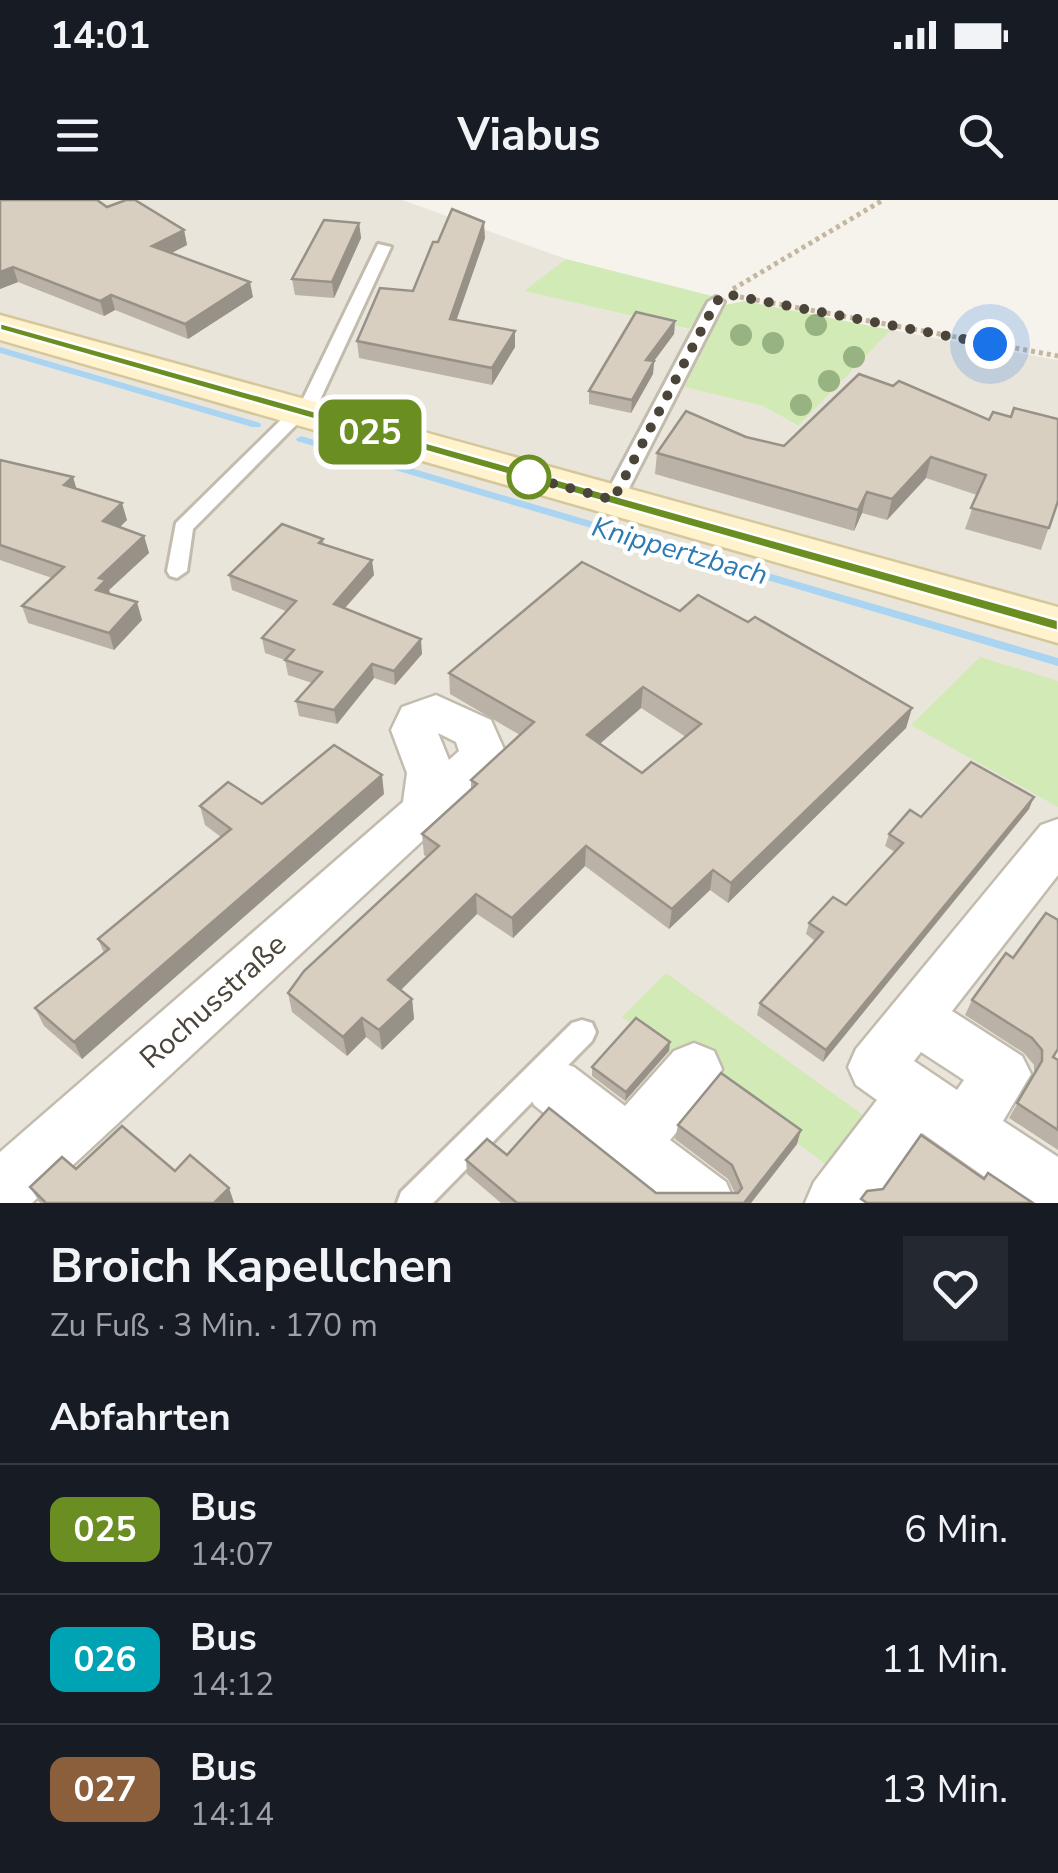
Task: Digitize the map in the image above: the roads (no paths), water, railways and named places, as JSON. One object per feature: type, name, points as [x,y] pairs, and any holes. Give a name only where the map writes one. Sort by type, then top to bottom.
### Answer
[{"type":"street","points":[[0,327],[1058,624]]},
{"type":"street","name":"Rochusstraße","points":[[0,1192],[426,810]]},
{"type":"street","points":[[1058,839],[876,1067],[1058,1192]]},
{"type":"street","points":[[914,1017],[1002,1074],[964,1128]]},
{"type":"street","points":[[629,1145],[694,1069]]},
{"type":"street","points":[[554,1086],[704,1203]]},
{"type":"street","points":[[836,1203],[916,1094]]},
{"type":"lane","points":[[177,571],[183,527],[302,412],[383,247]]},
{"type":"lane","points":[[613,500],[716,302]]},
{"type":"lane","points":[[412,1203],[582,1032]]},
{"type":"waterway","name":"Knippertzbach","points":[[0,350],[256,425]]},
{"type":"waterway","name":"Knippertzbach","points":[[301,439],[1058,662]]}]
